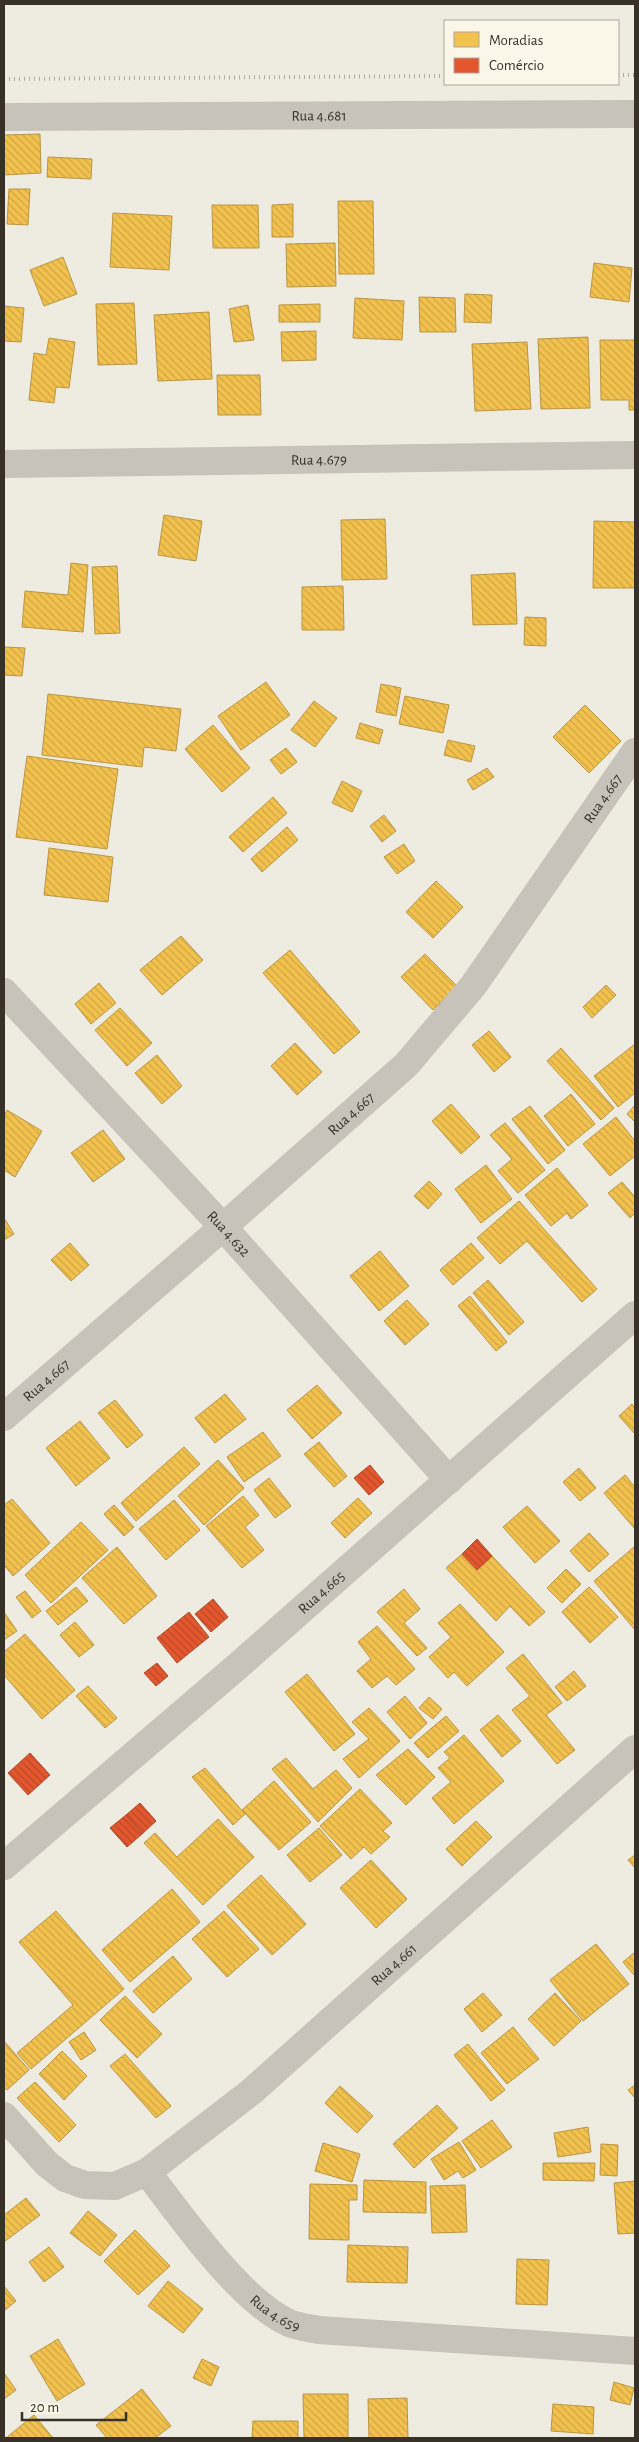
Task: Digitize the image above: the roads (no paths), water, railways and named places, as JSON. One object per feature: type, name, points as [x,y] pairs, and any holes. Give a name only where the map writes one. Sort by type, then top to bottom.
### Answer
[{"type":"street","name":"Rua 4.681","points":[[4,117],[635,114]]},
{"type":"street","name":"Rua 4.679","points":[[4,464],[635,455]]},
{"type":"street","name":"Rua 4.667","points":[[4,1417],[223,1228],[406,1065],[472,986],[635,752]]},
{"type":"street","name":"Rua 4.632","points":[[4,992],[223,1228],[450,1480]]},
{"type":"street","name":"Rua 4.665","points":[[4,1866],[450,1480],[635,1315]]},
{"type":"street","name":"Rua 4.661","points":[[146,2172],[251,2092],[635,1749]]},
{"type":"street","points":[[4,2116],[47,2164],[66,2178],[85,2185],[115,2186],[146,2172]]},
{"type":"street","name":"Rua 4.659","points":[[146,2172],[192,2231],[234,2279],[263,2307],[290,2323],[319,2330],[635,2351]]},
{"type":"railway","points":[[619,75],[635,75]]},
{"type":"railway","points":[[4,79],[444,76]]}]
